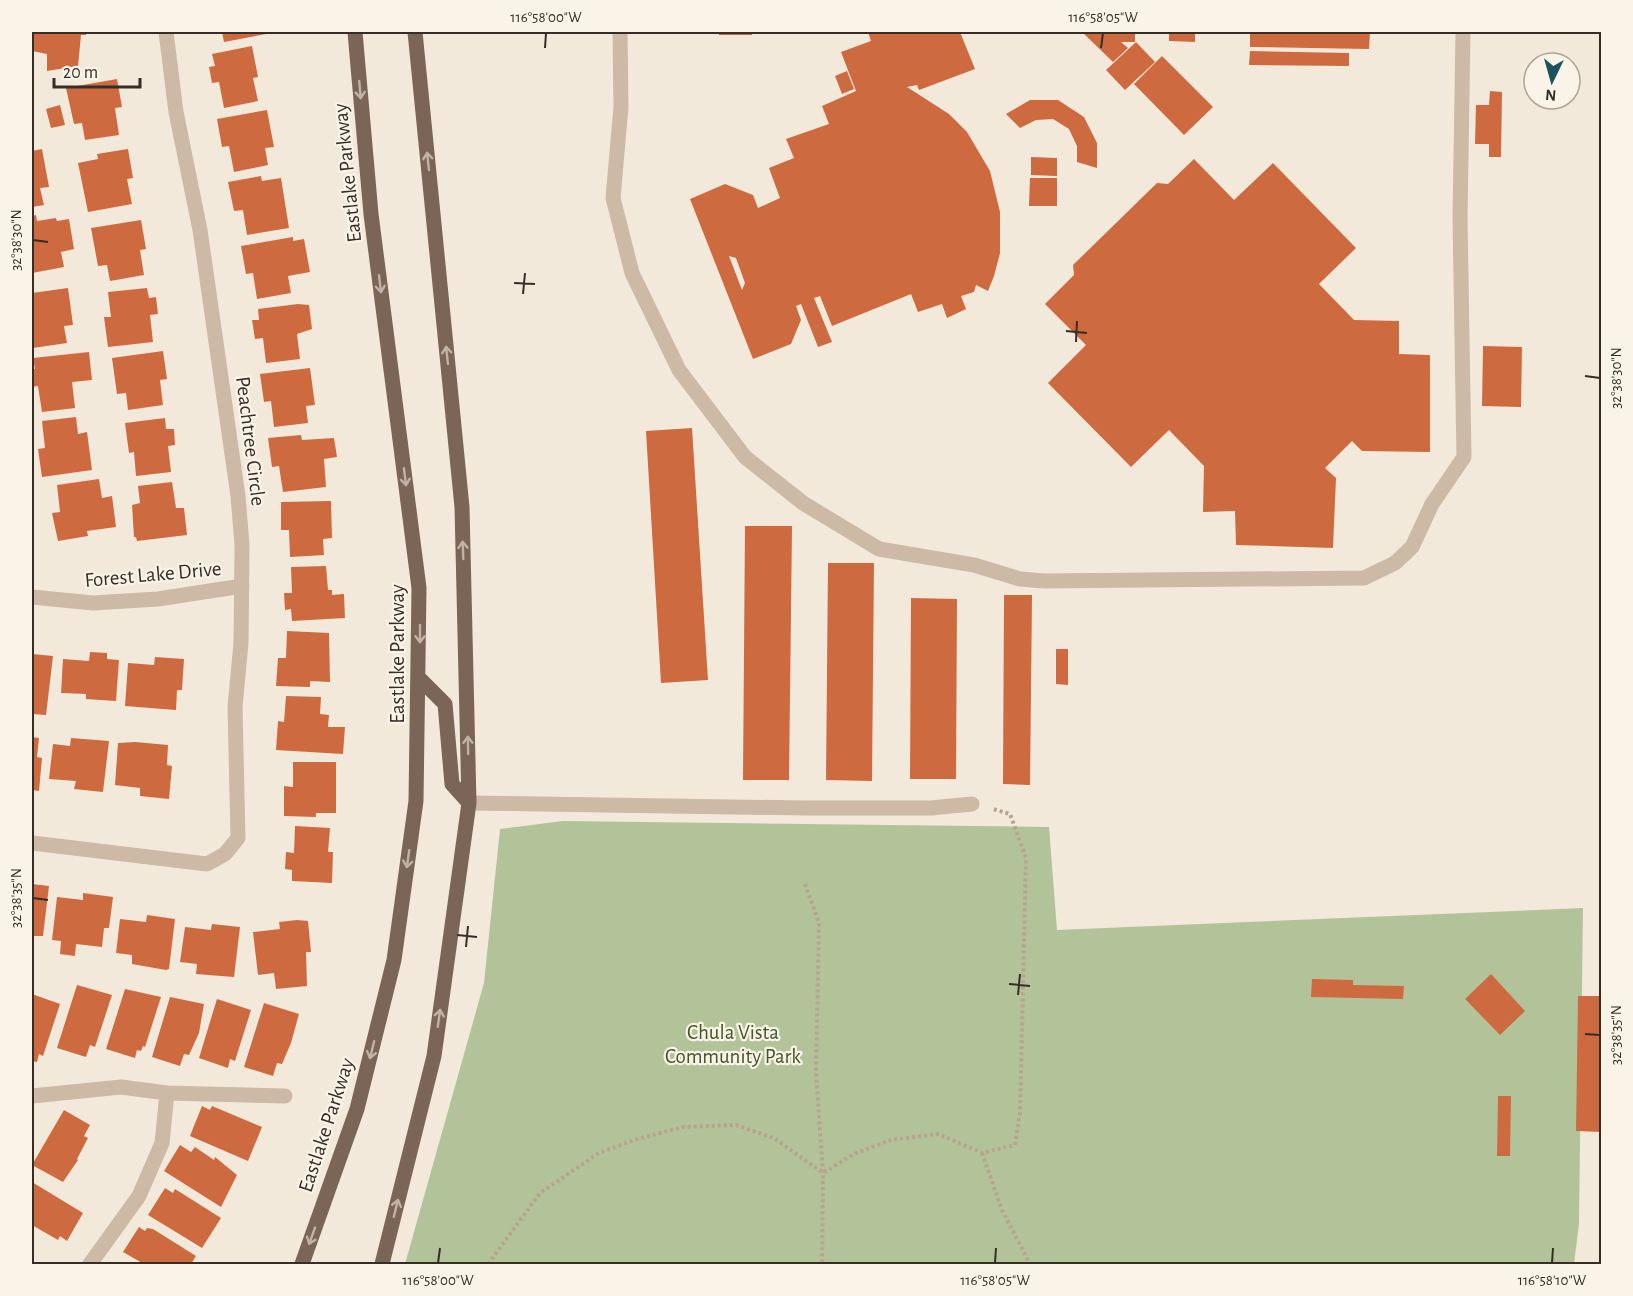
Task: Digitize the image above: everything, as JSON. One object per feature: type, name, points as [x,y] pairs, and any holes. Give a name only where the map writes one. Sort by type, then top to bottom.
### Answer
[{"type":"main road","name":"Eastlake Parkway","points":[[302,1264],[357,1109],[394,960],[416,801],[420,680],[419,588],[371,214],[355,32]]},
{"type":"main road","points":[[382,1264],[434,1056],[469,803],[462,507],[415,32]]},
{"type":"main road","points":[[420,680],[445,704],[452,784],[469,803]]},
{"type":"street","name":"Peachtree Circle","points":[[32,843],[207,864],[225,854],[238,838],[235,707],[241,643],[242,586],[238,496],[200,230],[176,112],[166,32]]},
{"type":"street","points":[[620,32],[621,107],[614,198],[632,273],[679,370],[745,457],[803,503],[879,549],[974,566],[1020,579],[1044,581],[1364,578],[1395,563],[1412,547],[1432,504],[1464,457],[1460,218],[1463,32]]},
{"type":"street","name":"Forest Lake Drive","points":[[32,597],[93,603],[158,599],[242,586]]},
{"type":"street","points":[[469,803],[818,808],[931,808],[972,804]]},
{"type":"street","points":[[32,1096],[121,1087],[167,1093],[285,1096]]},
{"type":"street","points":[[90,1264],[139,1196],[162,1143],[167,1093]]},
{"type":"path","points":[[823,1173],[854,1154],[891,1140],[938,1134],[982,1153],[1016,1145],[1020,1113],[1026,858],[1010,813],[972,804]]},
{"type":"path","points":[[806,884],[819,923],[816,1071],[823,1173],[822,1264]]},
{"type":"path","points":[[488,1264],[540,1193],[599,1153],[634,1140],[683,1127],[736,1125],[774,1138],[823,1173]]},
{"type":"path","points":[[982,1153],[1002,1210],[1030,1264]]},
{"type":"green space","name":"Chula Vista Community Park","points":[[563,821],[1049,827],[1057,930],[1583,908],[1579,1224],[1574,1264],[405,1264],[484,983],[500,829]]},
{"type":"building","points":[[32,32],[86,32],[86,35],[81,35],[78,66],[47,71],[47,54],[32,51]]},
{"type":"building","points":[[222,32],[266,32],[266,34],[224,42]]},
{"type":"building","points":[[719,32],[752,32],[752,35],[719,35]]},
{"type":"building","points":[[868,32],[960,32],[975,69],[919,90],[917,85],[907,87],[949,114],[967,132],[990,171],[1000,212],[1000,253],[994,276],[988,291],[976,285],[974,292],[961,296],[966,309],[947,318],[942,304],[918,312],[911,294],[832,326],[820,296],[814,298],[832,342],[818,347],[801,304],[796,306],[801,320],[791,344],[753,359],[690,199],[725,184],[753,195],[758,208],[780,198],[769,168],[794,158],[786,139],[829,124],[822,106],[856,91],[841,52],[871,41]],"holes":[[[729,256],[736,258],[745,283],[742,290]]]},
{"type":"building","points":[[1082,32],[1135,32],[1135,42],[1121,42],[1128,48],[1113,62]]},
{"type":"building","points":[[1169,32],[1195,32],[1195,42],[1169,41]]},
{"type":"building","points":[[1250,32],[1370,32],[1369,49],[1250,47]]},
{"type":"building","points":[[1136,42],[1155,62],[1125,90],[1106,70]]},
{"type":"building","points":[[252,46],[258,77],[253,78],[258,101],[224,108],[219,82],[212,83],[209,67],[215,66],[212,54]]},
{"type":"building","points":[[1250,51],[1349,53],[1349,66],[1249,65]]},
{"type":"building","points":[[1162,56],[1213,107],[1184,135],[1134,84]]},
{"type":"building","points":[[847,71],[854,89],[842,94],[835,76]]},
{"type":"building","points":[[117,79],[122,107],[115,108],[119,135],[85,140],[82,123],[74,124],[66,88]]},
{"type":"building","points":[[1490,91],[1502,92],[1501,157],[1489,157],[1489,144],[1475,144],[1476,105],[1489,105]]},
{"type":"building","points":[[1030,100],[1058,100],[1084,117],[1097,143],[1097,168],[1077,162],[1077,146],[1069,129],[1053,119],[1036,120],[1020,128],[1006,114]]},
{"type":"building","points":[[60,105],[65,125],[51,128],[46,109]]},
{"type":"building","points":[[267,110],[274,147],[265,148],[268,165],[234,172],[229,146],[222,147],[217,119]]},
{"type":"building","points":[[42,149],[49,187],[40,188],[44,205],[32,207],[32,151]]},
{"type":"building","points":[[128,149],[133,178],[127,179],[132,204],[88,212],[78,163],[98,159],[97,154]]},
{"type":"building","points":[[1031,157],[1057,158],[1057,176],[1031,175]]},
{"type":"building","points":[[1194,159],[1234,200],[1273,163],[1356,248],[1319,284],[1354,320],[1399,321],[1399,354],[1430,355],[1430,452],[1362,451],[1352,441],[1325,468],[1336,478],[1333,548],[1236,545],[1235,511],[1203,512],[1204,466],[1169,430],[1131,467],[1048,383],[1086,345],[1045,304],[1074,275],[1073,265],[1157,183],[1168,184]]},
{"type":"building","points":[[261,176],[262,181],[281,178],[289,228],[247,235],[243,210],[234,211],[228,182]]},
{"type":"building","points":[[1030,178],[1057,178],[1057,206],[1029,206]]},
{"type":"building","points":[[36,215],[37,221],[56,218],[57,221],[69,219],[74,249],[61,252],[64,267],[32,273],[32,216]]},
{"type":"building","points":[[141,220],[146,249],[140,250],[144,275],[110,281],[107,265],[98,266],[91,228]]},
{"type":"building","points":[[293,237],[293,241],[304,239],[310,272],[288,276],[291,293],[257,299],[253,273],[246,274],[241,246]]},
{"type":"building","points":[[68,288],[73,325],[64,326],[67,343],[33,348],[32,293]]},
{"type":"building","points":[[147,288],[149,298],[156,297],[158,314],[150,315],[153,342],[108,347],[104,317],[111,317],[108,292]]},
{"type":"building","points":[[298,304],[309,305],[312,329],[297,334],[300,359],[266,363],[263,338],[255,339],[252,320],[259,320],[258,309]]},
{"type":"building","points":[[1483,346],[1522,347],[1521,407],[1482,406]]},
{"type":"building","points":[[163,351],[167,379],[160,380],[163,405],[128,410],[126,393],[117,394],[112,358]]},
{"type":"building","points":[[89,352],[92,380],[72,382],[75,408],[42,412],[38,386],[32,387],[32,370],[35,369],[33,358]]},
{"type":"building","points":[[310,368],[315,405],[306,406],[308,423],[274,427],[271,401],[264,402],[260,374]]},
{"type":"building","points":[[76,417],[78,434],[87,432],[92,470],[42,477],[38,449],[45,448],[42,421]]},
{"type":"building","points":[[165,418],[166,429],[174,429],[175,445],[168,446],[171,472],[136,476],[134,452],[129,453],[125,423]]},
{"type":"building","points":[[692,428],[708,680],[661,683],[646,431]]},
{"type":"building","points":[[301,435],[302,440],[334,438],[337,457],[324,459],[326,487],[283,492],[279,466],[272,467],[268,438]]},
{"type":"building","points":[[99,479],[102,498],[112,496],[116,527],[87,531],[88,536],[58,541],[52,513],[60,512],[57,485]]},
{"type":"building","points":[[172,482],[176,508],[184,508],[187,535],[137,541],[134,537],[132,505],[140,503],[138,486]]},
{"type":"building","points":[[331,501],[332,538],[323,539],[324,555],[290,557],[289,530],[281,530],[281,502]]},
{"type":"building","points":[[745,526],[792,526],[789,780],[743,780]]},
{"type":"building","points":[[828,563],[874,563],[872,781],[826,780]]},
{"type":"building","points":[[326,566],[328,590],[332,590],[332,595],[344,594],[345,618],[292,621],[291,609],[285,610],[284,593],[292,593],[291,567]]},
{"type":"building","points":[[1004,595],[1032,595],[1030,785],[1003,784]]},
{"type":"building","points":[[911,598],[957,599],[956,779],[910,779]]},
{"type":"building","points":[[287,631],[329,633],[330,682],[310,681],[310,687],[276,686],[278,658],[286,658]]},
{"type":"building","points":[[1056,649],[1068,649],[1068,685],[1056,684]]},
{"type":"building","points":[[90,652],[107,653],[107,659],[119,660],[116,701],[86,699],[86,694],[61,693],[63,659],[89,661]]},
{"type":"building","points":[[32,654],[53,656],[46,715],[32,714]]},
{"type":"building","points":[[155,657],[184,659],[182,690],[177,690],[176,710],[125,706],[128,663],[154,665]]},
{"type":"building","points":[[286,696],[321,697],[320,714],[329,715],[328,727],[345,727],[343,754],[276,750],[278,721],[284,722]]},
{"type":"building","points":[[32,737],[39,738],[37,757],[42,758],[39,791],[32,790]]},
{"type":"building","points":[[71,738],[109,741],[103,792],[74,789],[76,781],[49,779],[53,744],[70,746]]},
{"type":"building","points":[[118,743],[168,745],[167,765],[172,766],[169,799],[140,796],[140,788],[115,785]]},
{"type":"building","points":[[293,762],[336,762],[336,813],[316,813],[316,817],[284,816],[284,786],[293,787]]},
{"type":"building","points":[[295,826],[330,828],[328,852],[333,852],[332,883],[292,881],[292,870],[285,869],[286,852],[294,853]]},
{"type":"building","points":[[32,884],[49,886],[43,936],[32,936]]},
{"type":"building","points":[[83,893],[113,897],[109,928],[104,928],[102,947],[76,944],[75,956],[60,954],[61,941],[52,940],[57,897],[83,900]]},
{"type":"building","points":[[147,915],[175,919],[169,969],[132,964],[132,955],[116,953],[120,919],[146,922]]},
{"type":"building","points":[[308,921],[311,952],[306,952],[307,986],[276,989],[274,973],[258,975],[253,932],[280,929],[279,922]]},
{"type":"building","points":[[212,924],[240,927],[234,977],[196,974],[197,964],[180,962],[185,927],[211,930]]},
{"type":"building","points":[[1491,974],[1525,1011],[1500,1035],[1465,999]]},
{"type":"building","points":[[1312,979],[1353,980],[1353,985],[1404,986],[1403,999],[1311,997]]},
{"type":"building","points":[[77,985],[112,995],[95,1047],[90,1045],[86,1057],[57,1048]]},
{"type":"building","points":[[125,989],[161,997],[145,1047],[143,1046],[141,1051],[137,1050],[135,1058],[106,1049]]},
{"type":"building","points":[[32,994],[60,1004],[43,1056],[39,1054],[37,1062],[32,1061]]},
{"type":"building","points":[[1578,996],[1602,996],[1602,1132],[1576,1131]]},
{"type":"building","points":[[170,997],[204,1004],[199,1033],[189,1055],[184,1054],[180,1066],[152,1057]]},
{"type":"building","points":[[217,999],[251,1010],[235,1061],[230,1059],[228,1068],[199,1058]]},
{"type":"building","points":[[264,1003],[299,1014],[291,1043],[282,1064],[277,1063],[273,1076],[244,1067]]},
{"type":"building","points":[[1498,1096],[1511,1096],[1510,1156],[1497,1156]]},
{"type":"building","points":[[202,1106],[210,1110],[212,1106],[262,1127],[248,1161],[190,1136]]},
{"type":"building","points":[[64,1110],[90,1125],[84,1136],[88,1138],[78,1160],[63,1182],[32,1165]]},
{"type":"building","points":[[180,1145],[191,1152],[195,1147],[214,1160],[215,1157],[237,1175],[221,1207],[164,1171]]},
{"type":"building","points":[[32,1182],[83,1213],[67,1241],[60,1236],[58,1240],[32,1225]]},
{"type":"building","points":[[165,1188],[173,1193],[175,1189],[221,1218],[202,1248],[148,1215]]},
{"type":"building","points":[[139,1227],[145,1231],[147,1228],[153,1229],[196,1256],[191,1264],[144,1264],[123,1252]]}]
